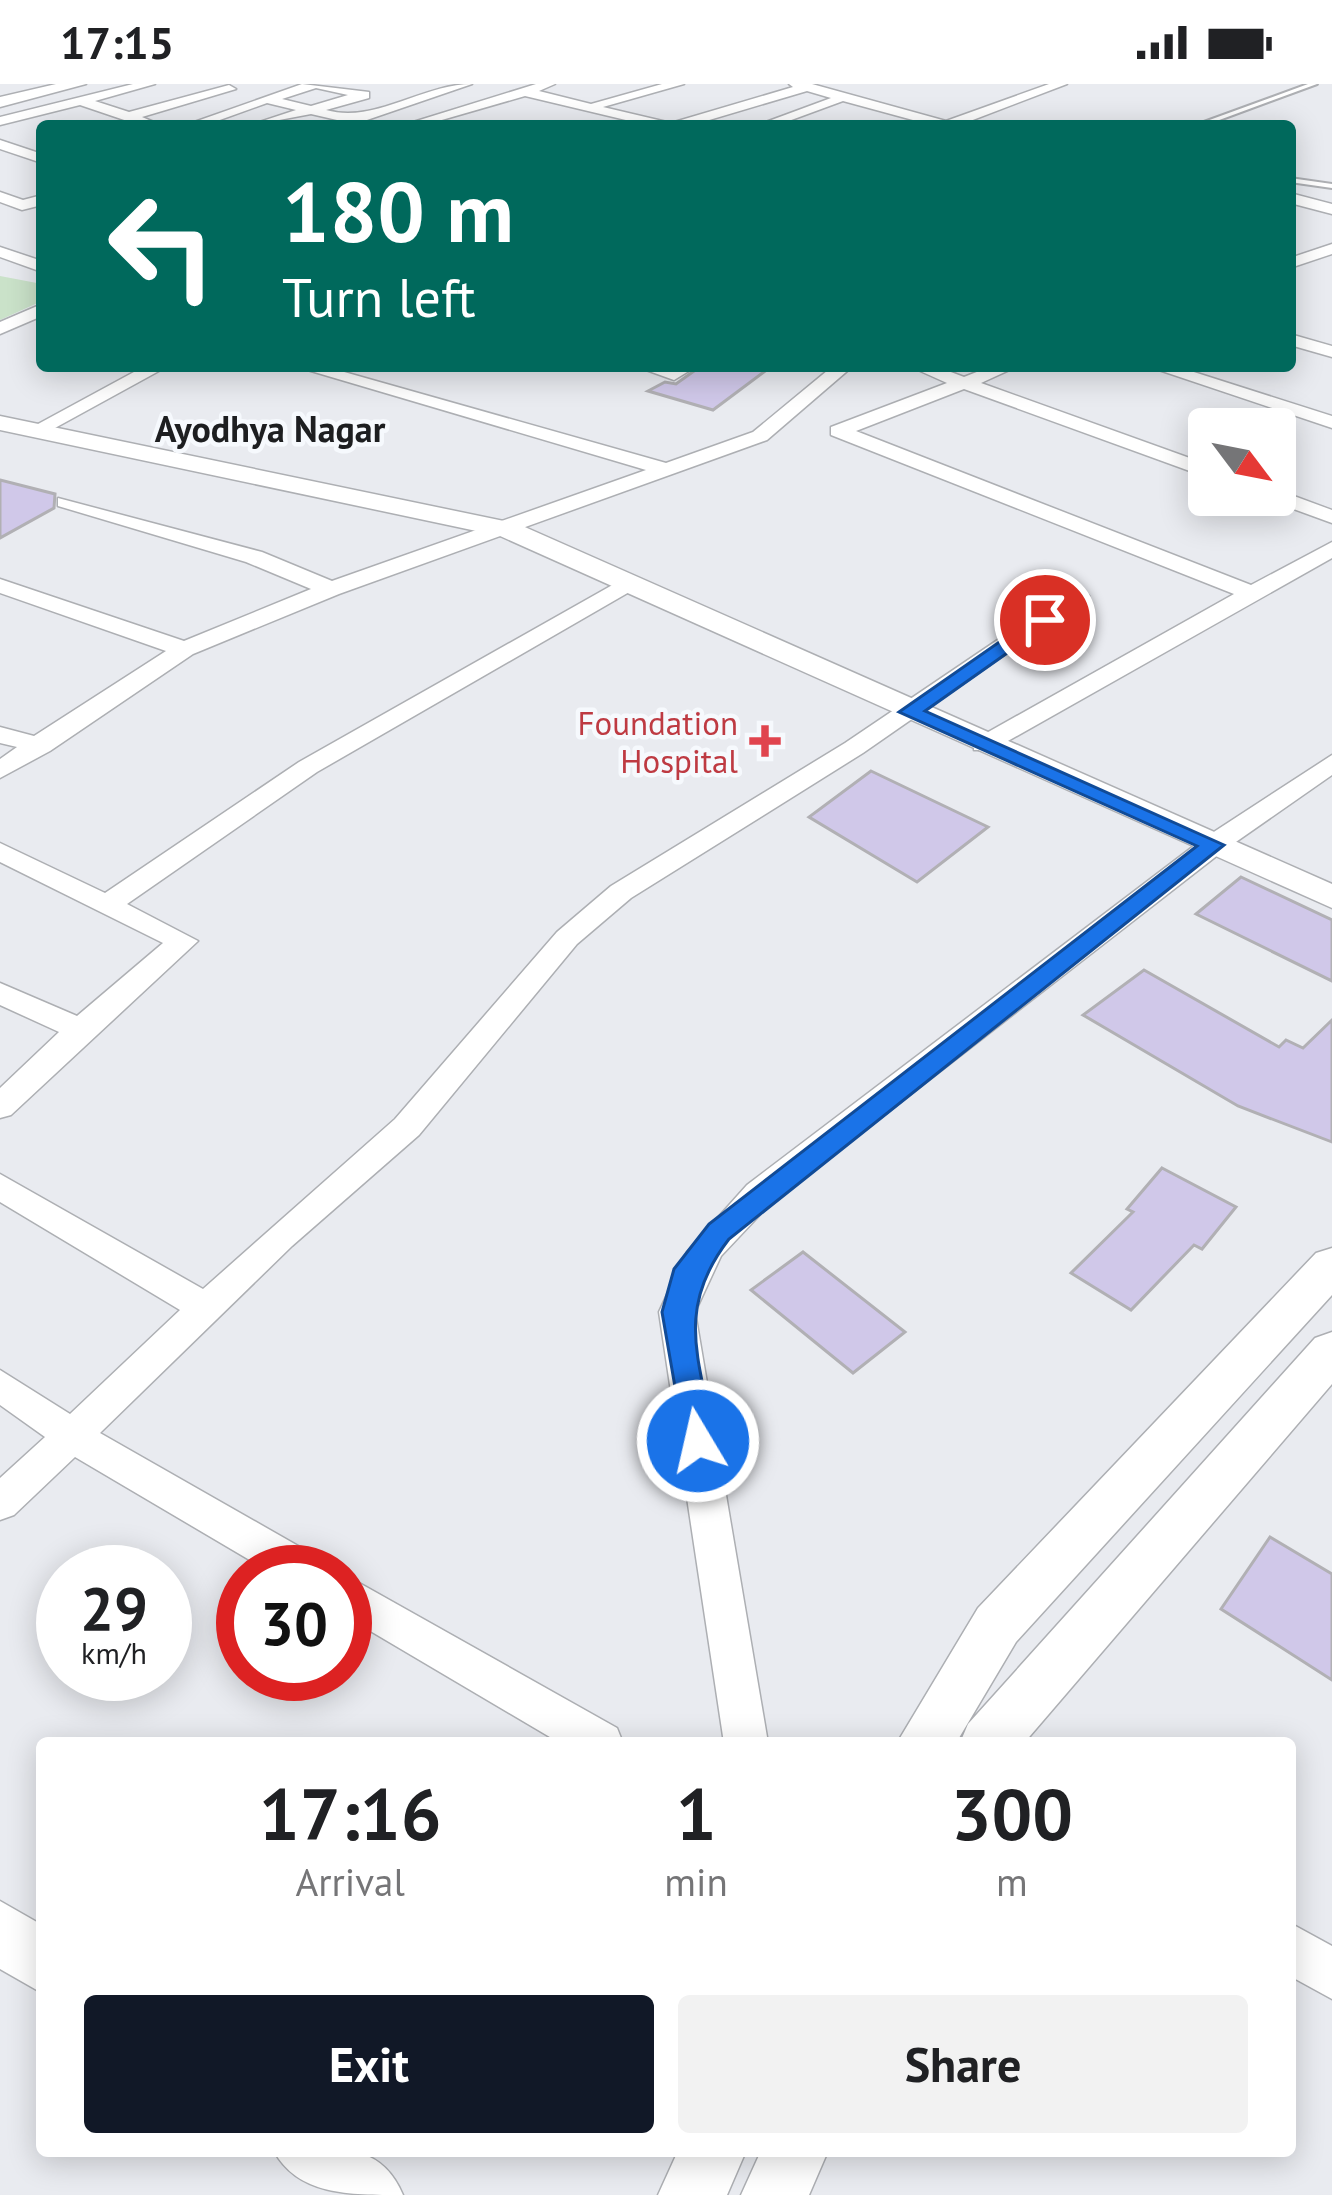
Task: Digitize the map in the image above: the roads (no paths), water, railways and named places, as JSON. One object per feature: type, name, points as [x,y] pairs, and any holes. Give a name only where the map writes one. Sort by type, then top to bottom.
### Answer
[{"type":"street","points":[[0,121],[79,92],[149,84]]},
{"type":"street","points":[[207,120],[315,84],[440,116]]},
{"type":"street","points":[[404,84],[437,93]]},
{"type":"street","points":[[353,120],[466,84]]},
{"type":"street","points":[[491,84],[646,120]]},
{"type":"street","points":[[427,120],[549,84]]},
{"type":"street","points":[[590,106],[678,84]]},
{"type":"street","points":[[777,120],[865,84]]},
{"type":"street","points":[[964,120],[1061,84]]},
{"type":"street","points":[[690,120],[802,85],[924,120]]},
{"type":"street","points":[[114,120],[229,86],[346,120]]},
{"type":"street","points":[[0,102],[47,87],[79,92],[140,120]]},
{"type":"street","points":[[275,120],[381,89]]},
{"type":"street","points":[[877,119],[897,113]]},
{"type":"street","points":[[601,120],[621,114]]},
{"type":"street","points":[[3,147],[36,140]]},
{"type":"street","points":[[3,147],[36,157]]},
{"type":"street","points":[[0,197],[36,210]]},
{"type":"street","points":[[1296,199],[1332,208]]},
{"type":"street","points":[[22,206],[36,202]]},
{"type":"street","points":[[1296,261],[1332,249]]},
{"type":"street","points":[[0,252],[36,265]]},
{"type":"street","points":[[0,328],[36,312]]},
{"type":"street","points":[[1296,341],[1332,352]]},
{"type":"street","points":[[0,448],[148,372]]},
{"type":"street","points":[[323,372],[668,470]]},
{"type":"street","points":[[809,426],[840,372]]},
{"type":"street","points":[[934,372],[1188,464]]},
{"type":"street","points":[[0,770],[185,649],[331,589],[508,530],[760,436],[994,372]]},
{"type":"street","points":[[1175,372],[1332,422]]},
{"type":"street","points":[[0,423],[508,530],[623,586],[1332,897]]},
{"type":"street","points":[[809,426],[1252,592]]},
{"type":"street","points":[[64,502],[254,557],[331,589]]},
{"type":"street","points":[[1296,504],[1332,517]]},
{"type":"street","points":[[983,745],[1332,549]]},
{"type":"street","points":[[0,586],[185,649]]},
{"type":"street","points":[[106,905],[308,766],[623,586]]},
{"type":"street","points":[[0,1503],[407,1126],[585,922],[622,892],[910,712],[1078,596]]},
{"type":"street","points":[[0,734],[41,746]]},
{"type":"street","points":[[745,1737],[677,1312],[689,1269],[759,1194],[1213,845],[1332,764]]},
{"type":"street","points":[[0,851],[183,941],[0,1107]]},
{"type":"street","points":[[0,993],[80,1030]]},
{"type":"street","points":[[0,1186],[206,1308]]},
{"type":"street","points":[[929,1737],[997,1625],[1332,1265]]},
{"type":"street","points":[[993,1737],[1332,1351]]},
{"type":"street","points":[[0,1384],[72,1436],[260,1545]]},
{"type":"street","points":[[372,1610],[591,1737]]},
{"type":"street","points":[[0,1932],[36,1958]]},
{"type":"street","points":[[1296,1951],[1332,1975]]},
{"type":"street","points":[[315,2157],[369,2195]]},
{"type":"street","points":[[692,2195],[710,2157]]},
{"type":"street","points":[[775,2195],[792,2157]]},
{"type":"lane","points":[[1213,120],[1316,88]]},
{"type":"lane","points":[[1296,181],[1332,186]]},
{"type":"place","name":"Foundation Hospital","points":[[765,741]]},
{"type":"district","name":"Ayodhya Nagar","points":[[270,428]]}]
